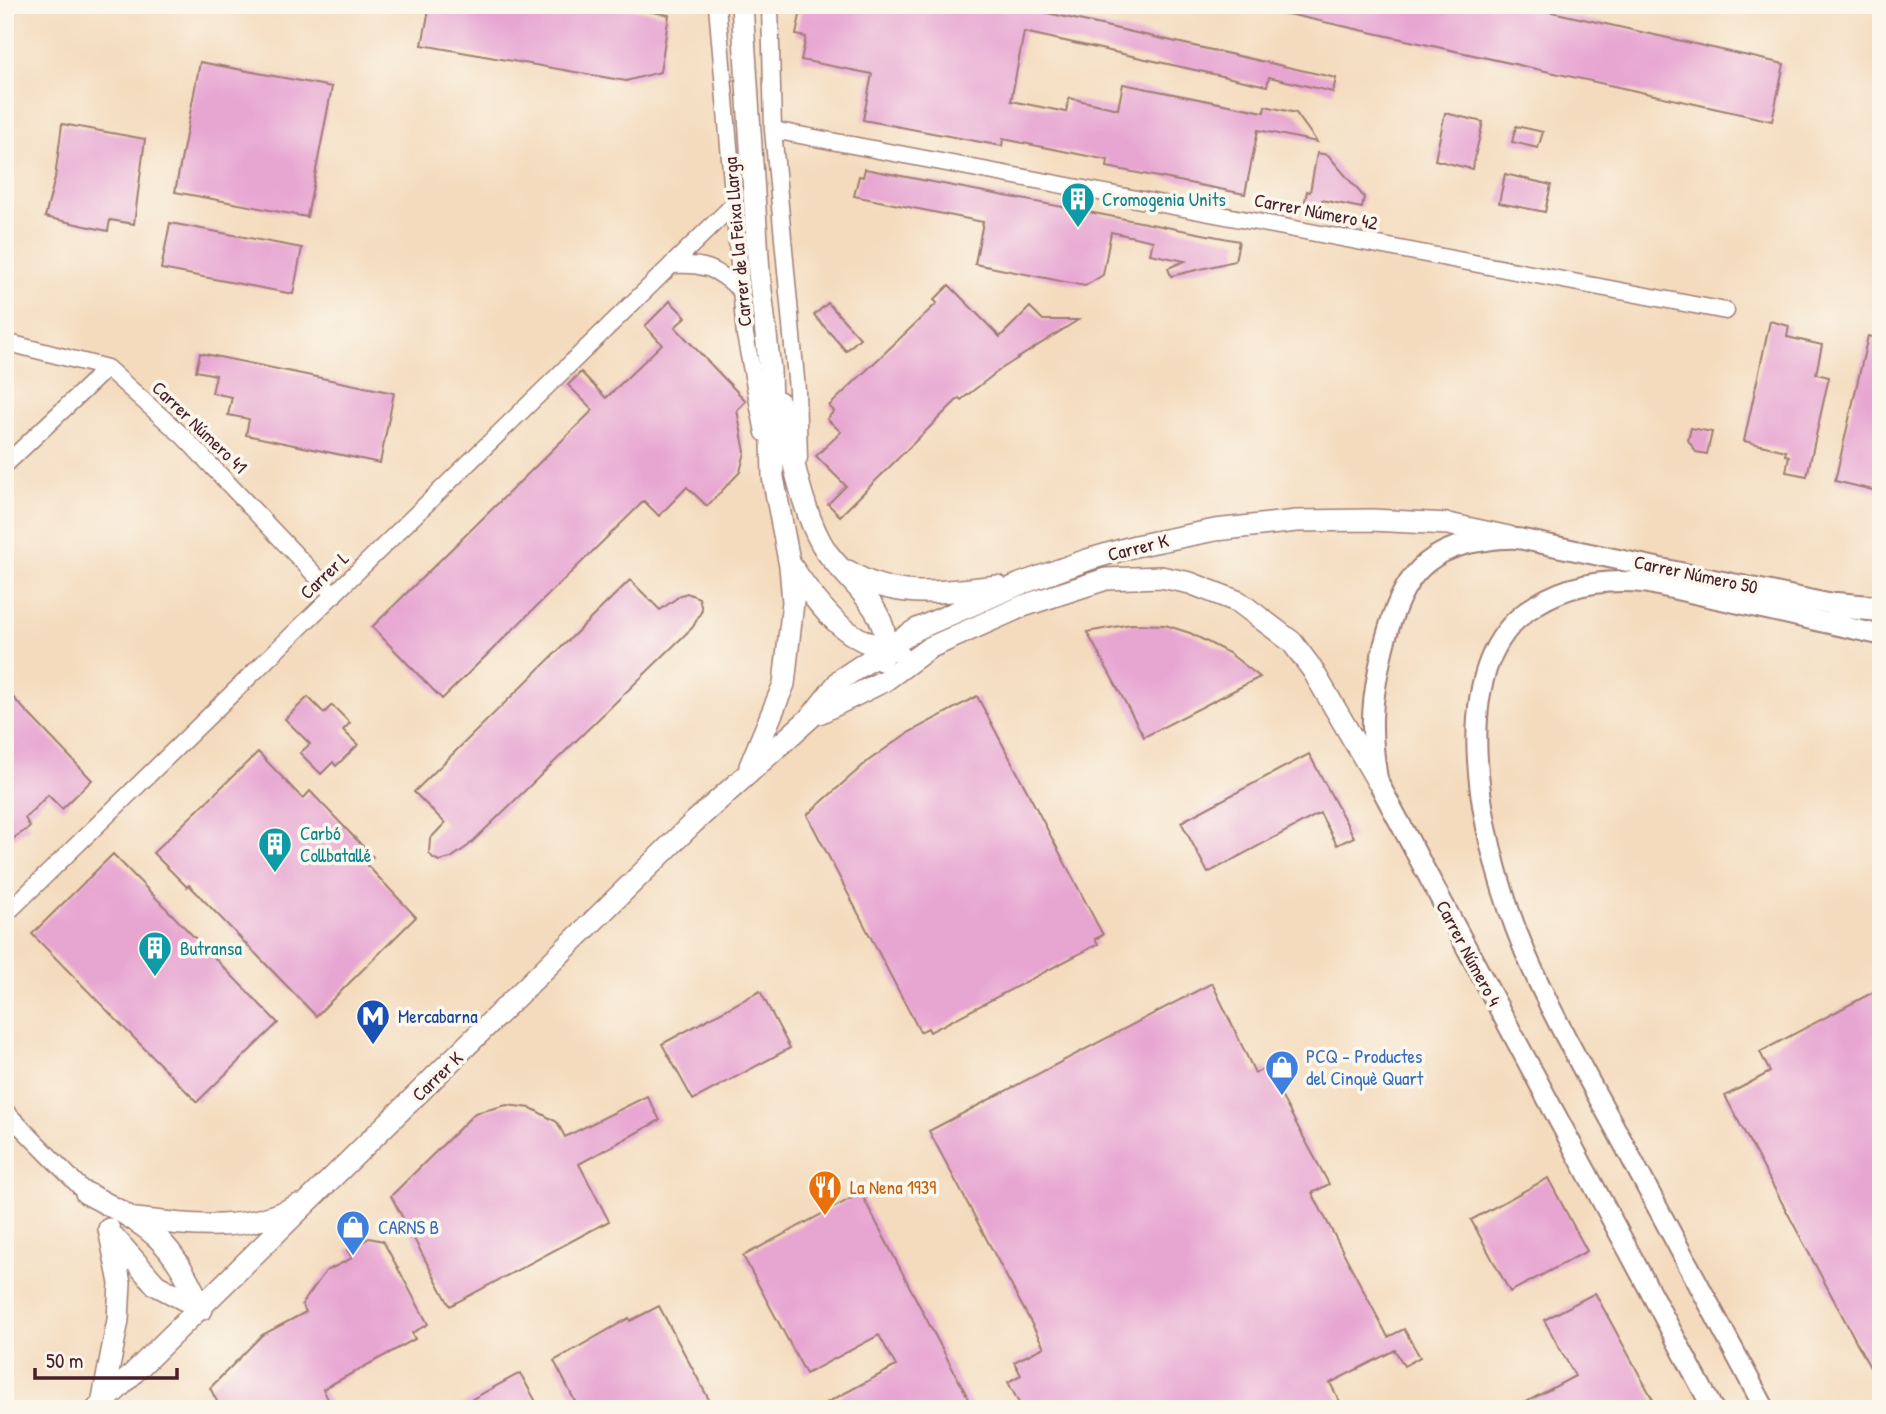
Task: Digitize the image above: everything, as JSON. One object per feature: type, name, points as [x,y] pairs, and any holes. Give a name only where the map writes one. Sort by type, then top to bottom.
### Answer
[{"type":"highway","points":[[1836,605],[1881,609]]},
{"type":"main road","name":"Carrer de la Feixa Llarga","points":[[742,5],[759,273],[770,370],[773,477],[790,566],[791,639],[783,684],[748,771]]},
{"type":"main road","name":"Carrer de la Feixa Llarga","points":[[770,370],[811,521],[831,557],[872,605],[881,622],[886,649]]},
{"type":"main road","name":"Carrer K","points":[[100,1406],[202,1309],[748,771],[811,717],[841,678],[886,649],[950,613],[1020,584],[1135,546],[1257,524],[1372,520],[1448,524],[1509,537]]},
{"type":"main road","name":"Carrer de la Feixa Llarga","points":[[831,557],[864,581],[891,590],[930,593],[1020,584]]},
{"type":"main road","name":"Carrer de la Feixa Llarga","points":[[790,566],[827,616],[842,629],[886,649],[929,648]]},
{"type":"main road","name":"Carrer K","points":[[811,717],[884,681],[929,648],[1023,606],[1106,579],[1161,577],[1190,583],[1239,602],[1292,642],[1312,669],[1378,782]]},
{"type":"main road","points":[[852,696],[880,663],[886,649]]},
{"type":"main road","points":[[86,1193],[137,1219],[168,1246],[183,1268],[202,1309]]},
{"type":"main road","points":[[86,1193],[122,1249],[156,1285],[202,1309]]},
{"type":"main road","points":[[137,1219],[225,1226],[266,1220],[314,1196]]},
{"type":"main road","points":[[100,1406],[118,1320],[120,1283],[109,1229]]},
{"type":"street","name":"Carrer de la Feixa Llarga","points":[[717,5],[745,335],[773,477]]},
{"type":"street","name":"Carrer de la Feixa Llarga","points":[[761,5],[765,104],[773,130]]},
{"type":"street","name":"Carrer de la Feixa Llarga","points":[[770,5],[773,130],[797,390],[799,475]]},
{"type":"street","name":"Carrer Número 42","points":[[773,130],[1726,311]]},
{"type":"street","name":"Carrer L","points":[[5,915],[734,204]]},
{"type":"street","points":[[671,265],[693,264],[720,271],[741,291]]},
{"type":"street","name":"Carrer Número 41","points":[[5,342],[107,368],[184,437],[334,595]]},
{"type":"street","points":[[5,465],[107,368]]},
{"type":"street","name":"Carrer Número 50","points":[[1509,537],[1881,616]]},
{"type":"street","name":"Carrer Número 4","points":[[1509,537],[1463,543],[1431,558],[1421,566],[1398,599],[1375,686],[1370,717],[1378,782],[1713,1409]]},
{"type":"street","name":"Carrer Número 50","points":[[1765,1409],[1546,997],[1506,898],[1479,784],[1478,730],[1481,690],[1492,653],[1518,618],[1554,595],[1593,583],[1636,582],[1881,635]]},
{"type":"street","points":[[5,1111],[86,1193]]},
{"type":"building","points":[[430,5],[613,5],[669,15],[660,72],[626,81],[422,45]]},
{"type":"building","points":[[802,5],[1012,5],[1336,78],[1333,92],[1269,77],[1267,86],[1024,32],[1011,101],[1066,112],[1069,98],[1118,109],[1123,84],[1264,112],[1265,106],[1296,113],[1317,142],[1258,130],[1245,194],[1107,167],[1108,160],[1003,139],[1002,146],[863,120],[872,74],[801,60],[806,37],[796,35]]},
{"type":"building","points":[[1280,5],[1521,5],[1784,64],[1772,121],[1279,12]]},
{"type":"building","points":[[200,62],[332,87],[307,217],[175,192]]},
{"type":"building","points":[[1445,113],[1483,122],[1472,169],[1435,160]]},
{"type":"building","points":[[62,124],[145,139],[134,224],[110,220],[108,231],[45,217],[55,178]]},
{"type":"building","points":[[1516,126],[1543,132],[1538,148],[1512,142]]},
{"type":"building","points":[[1317,153],[1328,155],[1364,197],[1362,208],[1322,200],[1320,209],[1304,206],[1307,191],[1310,192]]},
{"type":"building","name":"Cromogenia Units","points":[[865,169],[1239,241],[1235,261],[1171,276],[1168,268],[1185,261],[1150,254],[1153,241],[1111,232],[1103,275],[1085,286],[975,264],[983,222],[854,196],[859,176],[863,177]]},
{"type":"building","points":[[1505,174],[1551,185],[1545,212],[1499,203]]},
{"type":"building","points":[[170,223],[302,248],[293,294],[161,269]]},
{"type":"building","points":[[949,285],[1000,337],[1030,307],[1043,320],[1078,320],[1001,369],[961,400],[959,398],[840,516],[828,504],[846,486],[816,456],[841,432],[827,419],[834,411],[829,406],[937,303],[934,300]]},
{"type":"building","points":[[670,301],[686,317],[675,327],[746,401],[737,410],[745,452],[740,472],[707,506],[687,487],[659,516],[644,501],[442,699],[372,627],[593,410],[568,385],[581,372],[606,398],[662,344],[645,326]]},
{"type":"building","points":[[828,303],[860,338],[846,351],[814,315]]},
{"type":"building","points":[[1770,321],[1789,326],[1787,337],[1822,345],[1816,374],[1829,377],[1807,476],[1786,472],[1789,456],[1785,455],[1786,451],[1744,441]]},
{"type":"building","points":[[1868,336],[1881,339],[1881,492],[1835,481]]},
{"type":"building","points":[[200,353],[394,393],[380,463],[246,435],[249,419],[228,415],[232,397],[212,393],[216,375],[196,371]]},
{"type":"building","points":[[1691,428],[1712,432],[1707,454],[1696,452],[1688,440]]},
{"type":"building","points":[[630,580],[660,610],[687,593],[699,598],[702,610],[693,627],[468,846],[451,858],[439,861],[433,858],[429,853],[430,839],[445,823],[414,792]]},
{"type":"building","points":[[1131,624],[1165,625],[1190,633],[1229,653],[1260,677],[1144,737],[1087,632]]},
{"type":"building","points":[[5,689],[92,780],[62,809],[48,795],[25,818],[30,827],[5,844]]},
{"type":"building","points":[[977,696],[1103,935],[1095,939],[1098,944],[930,1032],[928,1028],[920,1032],[807,815],[868,761],[906,734]]},
{"type":"building","points":[[308,697],[324,713],[332,705],[350,723],[343,730],[358,745],[336,766],[333,762],[321,774],[300,753],[310,744],[285,719]]},
{"type":"building","name":"Carbó Collbatallé","points":[[258,752],[303,799],[310,791],[373,857],[366,864],[416,917],[316,1016],[189,885],[187,887],[153,853]]},
{"type":"building","points":[[1309,754],[1354,837],[1337,845],[1320,813],[1208,873],[1181,822]]},
{"type":"building","name":"Butransa","points":[[113,854],[278,1023],[197,1102],[32,934]]},
{"type":"building","points":[[1212,983],[1255,1073],[1266,1068],[1329,1184],[1312,1193],[1388,1337],[1404,1329],[1420,1357],[1404,1366],[1395,1350],[1330,1383],[1344,1409],[1022,1409],[1008,1382],[1021,1375],[1014,1362],[1044,1347],[929,1131]]},
{"type":"building","points":[[1881,988],[1881,1388],[1725,1096],[1770,1072],[1760,1052]]},
{"type":"building","points":[[760,991],[790,1048],[693,1100],[662,1044]]},
{"type":"building","points":[[647,1096],[660,1120],[579,1164],[609,1221],[450,1306],[391,1196],[475,1113],[507,1105],[531,1108],[557,1122],[565,1137]]},
{"type":"building","points":[[1548,1178],[1587,1251],[1510,1292],[1471,1220]]},
{"type":"building","points":[[861,1193],[974,1409],[815,1409],[896,1366],[879,1335],[806,1374],[743,1256]]},
{"type":"building","points":[[369,1238],[383,1241],[428,1324],[412,1333],[415,1339],[323,1389],[333,1409],[221,1409],[210,1388],[262,1335],[306,1312],[302,1304],[326,1271],[352,1258],[347,1250]]},
{"type":"building","points":[[1595,1293],[1658,1409],[1513,1409],[1575,1376],[1544,1320]]},
{"type":"building","points":[[659,1306],[714,1409],[579,1409],[554,1361],[629,1318],[630,1321]]},
{"type":"building","points":[[520,1373],[540,1409],[454,1409]]},
{"type":"place","name":"Cromogenia Units","points":[[1078,229]]},
{"type":"place","name":"Carbó Collbatallé","points":[[275,874]]},
{"type":"place","name":"Butransa","points":[[155,978]]},
{"type":"place","name":"Mercabarna","points":[[373,1046]]},
{"type":"place","name":"PCQ - Productes del Cinquè Quart","points":[[1282,1097]]},
{"type":"place","name":"La Nena 1939","points":[[825,1217]]},
{"type":"place","name":"CARNS B","points":[[353,1257]]}]
